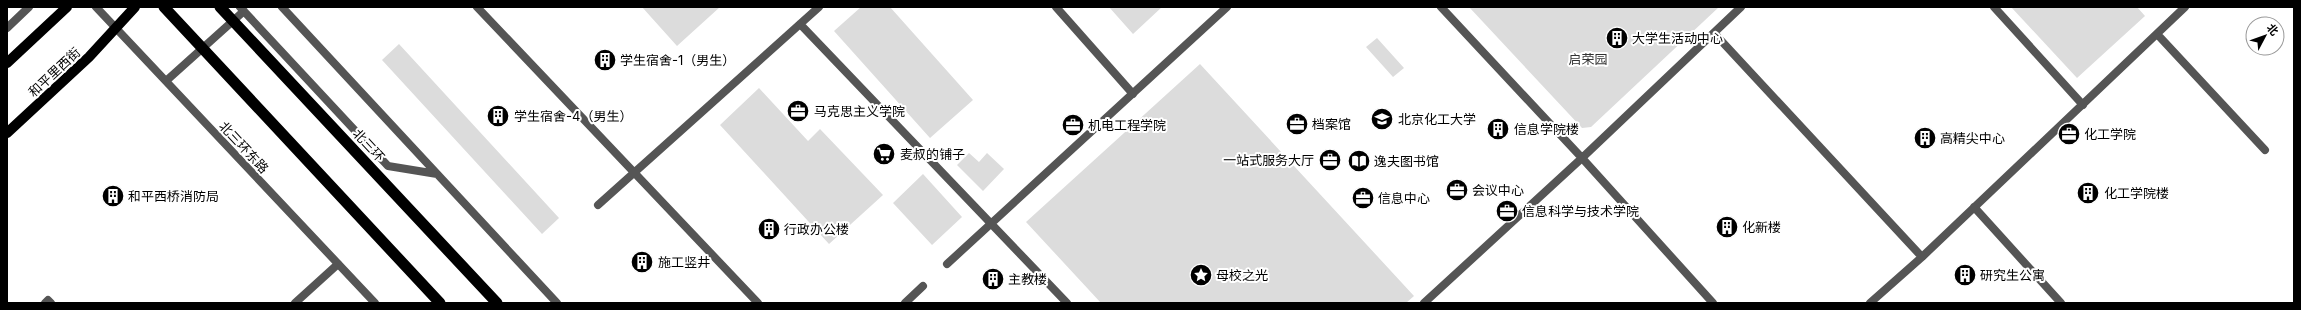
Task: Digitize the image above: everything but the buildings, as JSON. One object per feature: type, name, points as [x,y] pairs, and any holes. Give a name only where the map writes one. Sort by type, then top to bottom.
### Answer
[{"type":"highway","points":[[164,7],[440,303]]},
{"type":"highway","name":"北三环","points":[[220,7],[497,303]]},
{"type":"main road","points":[[7,63],[67,7]]},
{"type":"main road","name":"和平里西街","points":[[7,132],[117,29],[135,7]]},
{"type":"street","points":[[7,28],[29,7]]},
{"type":"street","name":"北三环东路","points":[[96,7],[375,303]]},
{"type":"street","points":[[282,7],[557,303]]},
{"type":"street","points":[[477,7],[758,303]]},
{"type":"street","points":[[598,205],[633,172],[819,7]]},
{"type":"street","points":[[1056,7],[1133,94]]},
{"type":"street","points":[[947,264],[1227,7]]},
{"type":"street","points":[[1442,7],[1582,158],[1713,303]]},
{"type":"street","points":[[1424,303],[1582,158],[1741,7]]},
{"type":"street","points":[[1994,7],[2083,104]]},
{"type":"street","points":[[1870,303],[1922,257],[2185,7]]},
{"type":"street","points":[[166,81],[242,9],[388,166],[437,174]]},
{"type":"street","points":[[800,24],[1067,303]]},
{"type":"street","points":[[1714,33],[1922,257]]},
{"type":"street","points":[[2157,34],[2265,150]]},
{"type":"street","points":[[1974,207],[2061,303]]},
{"type":"street","points":[[295,303],[338,264]]},
{"type":"street","points":[[904,303],[923,286]]},
{"type":"street","points":[[45,303],[48,300],[51,303]]},
{"type":"green space","points":[[642,7],[720,7],[677,46]]},
{"type":"green space","points":[[861,7],[890,7],[973,100],[930,138],[834,31]]},
{"type":"green space","points":[[1109,7],[1162,7],[1133,34]]},
{"type":"green space","name":"启荣园","points":[[1469,7],[1719,7],[1591,127],[1582,128]]},
{"type":"green space","points":[[2011,7],[2137,7],[2145,16],[2077,78]]},
{"type":"green space","points":[[1377,38],[1404,68],[1393,77],[1366,47]]},
{"type":"green space","points":[[399,44],[559,218],[542,234],[382,60]]},
{"type":"green space","points":[[1200,64],[1414,296],[1406,303],[1101,303],[1026,222]]},
{"type":"green space","points":[[759,88],[808,141],[820,129],[883,195],[829,244],[720,125]]},
{"type":"green space","points":[[969,153],[979,162],[987,153],[1004,169],[983,191],[957,165]]},
{"type":"green space","points":[[923,174],[962,217],[932,245],[893,203]]},
{"type":"place","name":"大学生活动中心","points":[[1617,38]]},
{"type":"place","name":"学生宿舍-1（男生）","points":[[605,60]]},
{"type":"place","name":"马克思主义学院","points":[[798,111]]},
{"type":"place","name":"学生宿舍-4（男生）","points":[[498,116]]},
{"type":"place","name":"北京化工大学","points":[[1382,119]]},
{"type":"place","name":"档案馆","points":[[1297,124]]},
{"type":"place","name":"机电工程学院","points":[[1073,125]]},
{"type":"place","name":"信息学院楼","points":[[1498,129]]},
{"type":"place","name":"化工学院","points":[[2069,134]]},
{"type":"place","name":"高精尖中心","points":[[1925,138]]},
{"type":"place","name":"麦叔的铺子","points":[[884,154]]},
{"type":"place","name":"一站式服务大厅","points":[[1330,160]]},
{"type":"place","name":"逸夫图书馆","points":[[1359,161]]},
{"type":"place","name":"会议中心","points":[[1457,190]]},
{"type":"place","name":"化工学院楼","points":[[2088,193]]},
{"type":"place","name":"和平西桥消防局","points":[[113,196]]},
{"type":"place","name":"信息中心","points":[[1363,198]]},
{"type":"place","name":"信息科学与技术学院","points":[[1507,211]]},
{"type":"place","name":"化新楼","points":[[1727,227]]},
{"type":"place","name":"行政办公楼","points":[[769,229]]},
{"type":"place","name":"施工竖井","points":[[642,262]]},
{"type":"place","name":"母校之光","points":[[1201,275]]},
{"type":"place","name":"研究生公寓","points":[[1965,275]]},
{"type":"place","name":"主教楼","points":[[993,279]]}]
